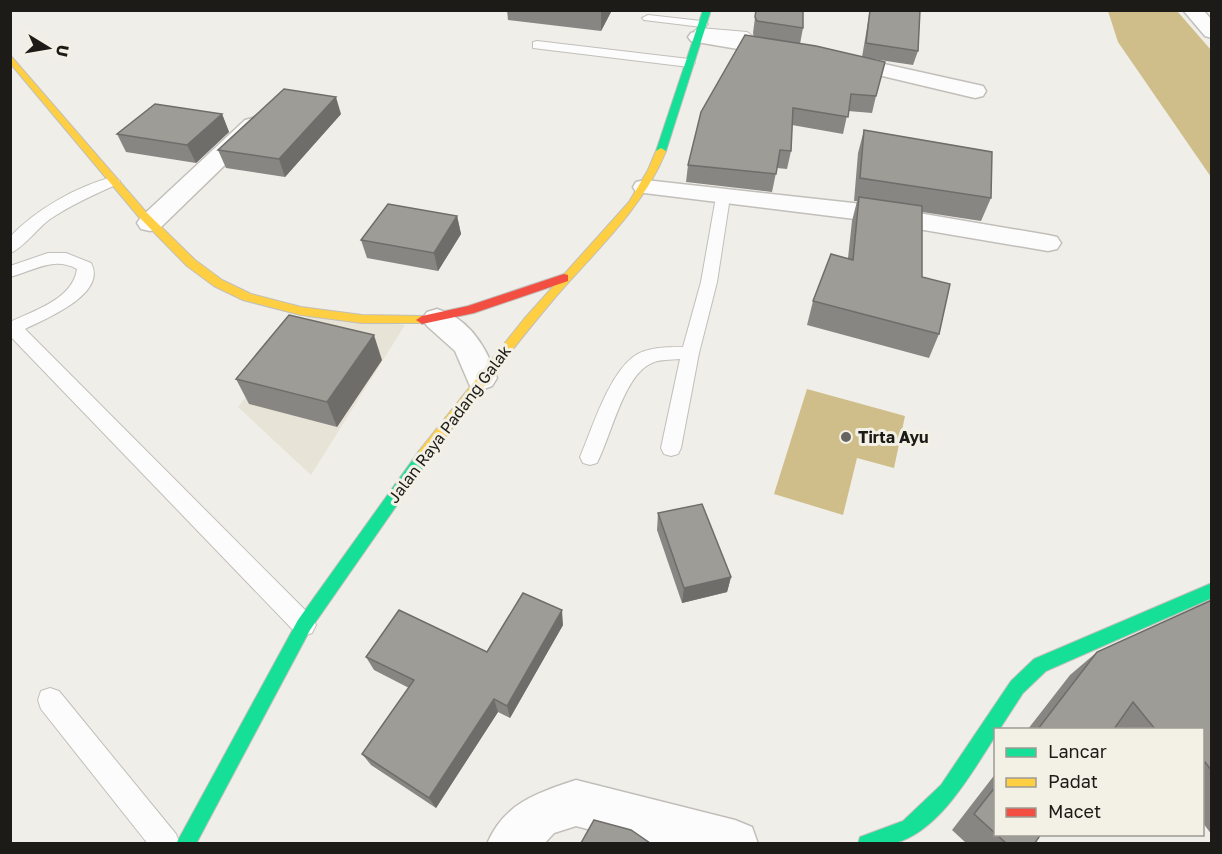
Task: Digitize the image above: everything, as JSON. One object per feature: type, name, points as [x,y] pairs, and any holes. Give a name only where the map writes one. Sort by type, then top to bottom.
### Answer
[{"type":"street","points":[[1192,10],[1212,32]]},
{"type":"street","points":[[702,26],[802,53]]},
{"type":"street","name":"Jalan Raya Padang Galak","points":[[185,843],[304,625],[378,517],[480,378],[566,278],[611,230],[645,187],[655,169],[670,128],[702,26]]},
{"type":"street","points":[[10,57],[80,137],[113,181],[150,223],[192,264],[228,289],[285,308],[396,321],[437,319],[566,278]]},
{"type":"street","points":[[823,57],[975,91]]},
{"type":"street","points":[[150,223],[268,111]]},
{"type":"street","points":[[645,187],[871,213],[1048,243]]},
{"type":"street","points":[[437,319],[465,340],[476,360],[480,378]]},
{"type":"street","points":[[867,843],[909,828],[948,792],[1017,687],[1040,665],[1212,590]]},
{"type":"street","points":[[510,843],[540,815],[576,803],[735,843]]},
{"type":"lane","points":[[648,18],[747,36]]},
{"type":"lane","points":[[537,45],[689,63]]},
{"type":"lane","points":[[10,248],[29,229],[67,202],[113,181]]},
{"type":"lane","points":[[671,448],[690,353],[709,282],[723,197]]},
{"type":"lane","points":[[10,272],[53,258],[72,259],[85,267],[83,284],[63,303],[12,328],[304,625]]},
{"type":"lane","points":[[590,457],[628,372],[640,361],[658,354],[690,353]]},
{"type":"lane","points":[[50,700],[166,843]]},
{"type":"shaded area","points":[[1108,11],[1177,11],[1211,50],[1211,177],[1118,42]]},
{"type":"shaded area","points":[[309,314],[405,325],[311,475],[238,407]]},
{"type":"shaded area","name":"Tirta Ayu","points":[[807,389],[905,416],[894,468],[857,458],[843,515],[774,494]]},
{"type":"building","points":[[756,10],[803,10],[803,28],[757,21]]},
{"type":"building","points":[[870,10],[920,10],[918,51],[866,43]]},
{"type":"building","points":[[745,35],[816,46],[885,62],[876,96],[851,94],[848,117],[793,108],[791,151],[780,150],[776,174],[688,165],[701,112]]},
{"type":"building","points":[[284,89],[336,97],[279,159],[218,150]]},
{"type":"building","points":[[155,104],[222,114],[187,145],[117,134]]},
{"type":"building","points":[[864,130],[992,152],[991,198],[860,178]]},
{"type":"building","points":[[859,197],[922,206],[922,277],[950,284],[939,334],[813,301],[831,254],[853,260]]},
{"type":"building","points":[[388,204],[457,216],[434,253],[361,240]]},
{"type":"building","points":[[289,315],[374,335],[327,402],[236,379]]},
{"type":"building","points":[[702,504],[731,577],[684,588],[658,513]]},
{"type":"building","points":[[523,593],[562,610],[507,706],[494,699],[429,798],[362,754],[414,680],[366,657],[399,610],[487,652]]},
{"type":"building","points":[[1212,600],[1212,771],[1204,762],[1204,728],[1154,728],[1133,702],[1115,728],[1039,728],[1097,652]]},
{"type":"building","points":[[994,789],[994,832],[974,814]]},
{"type":"building","points":[[594,820],[631,830],[650,843],[581,843]]},
{"type":"building","points":[[998,836],[1040,836],[1035,843],[1006,843]]},
{"type":"traffic: fast","points":[[661,151],[707,10]]},
{"type":"traffic: fast","points":[[185,844],[304,625],[424,455]]},
{"type":"traffic: fast","points":[[867,844],[909,828],[948,792],[1017,687],[1040,665],[1212,590]]},
{"type":"traffic: slow","points":[[10,57],[142,214],[191,263],[218,283],[247,297],[301,311],[362,319],[422,320]]},
{"type":"traffic: slow","points":[[424,455],[528,322],[620,220],[643,187],[661,151]]},
{"type":"traffic: jam","points":[[422,320],[470,310],[564,278]]},
{"type":"place","name":"Tirta Ayu","points":[[846,437]]}]
